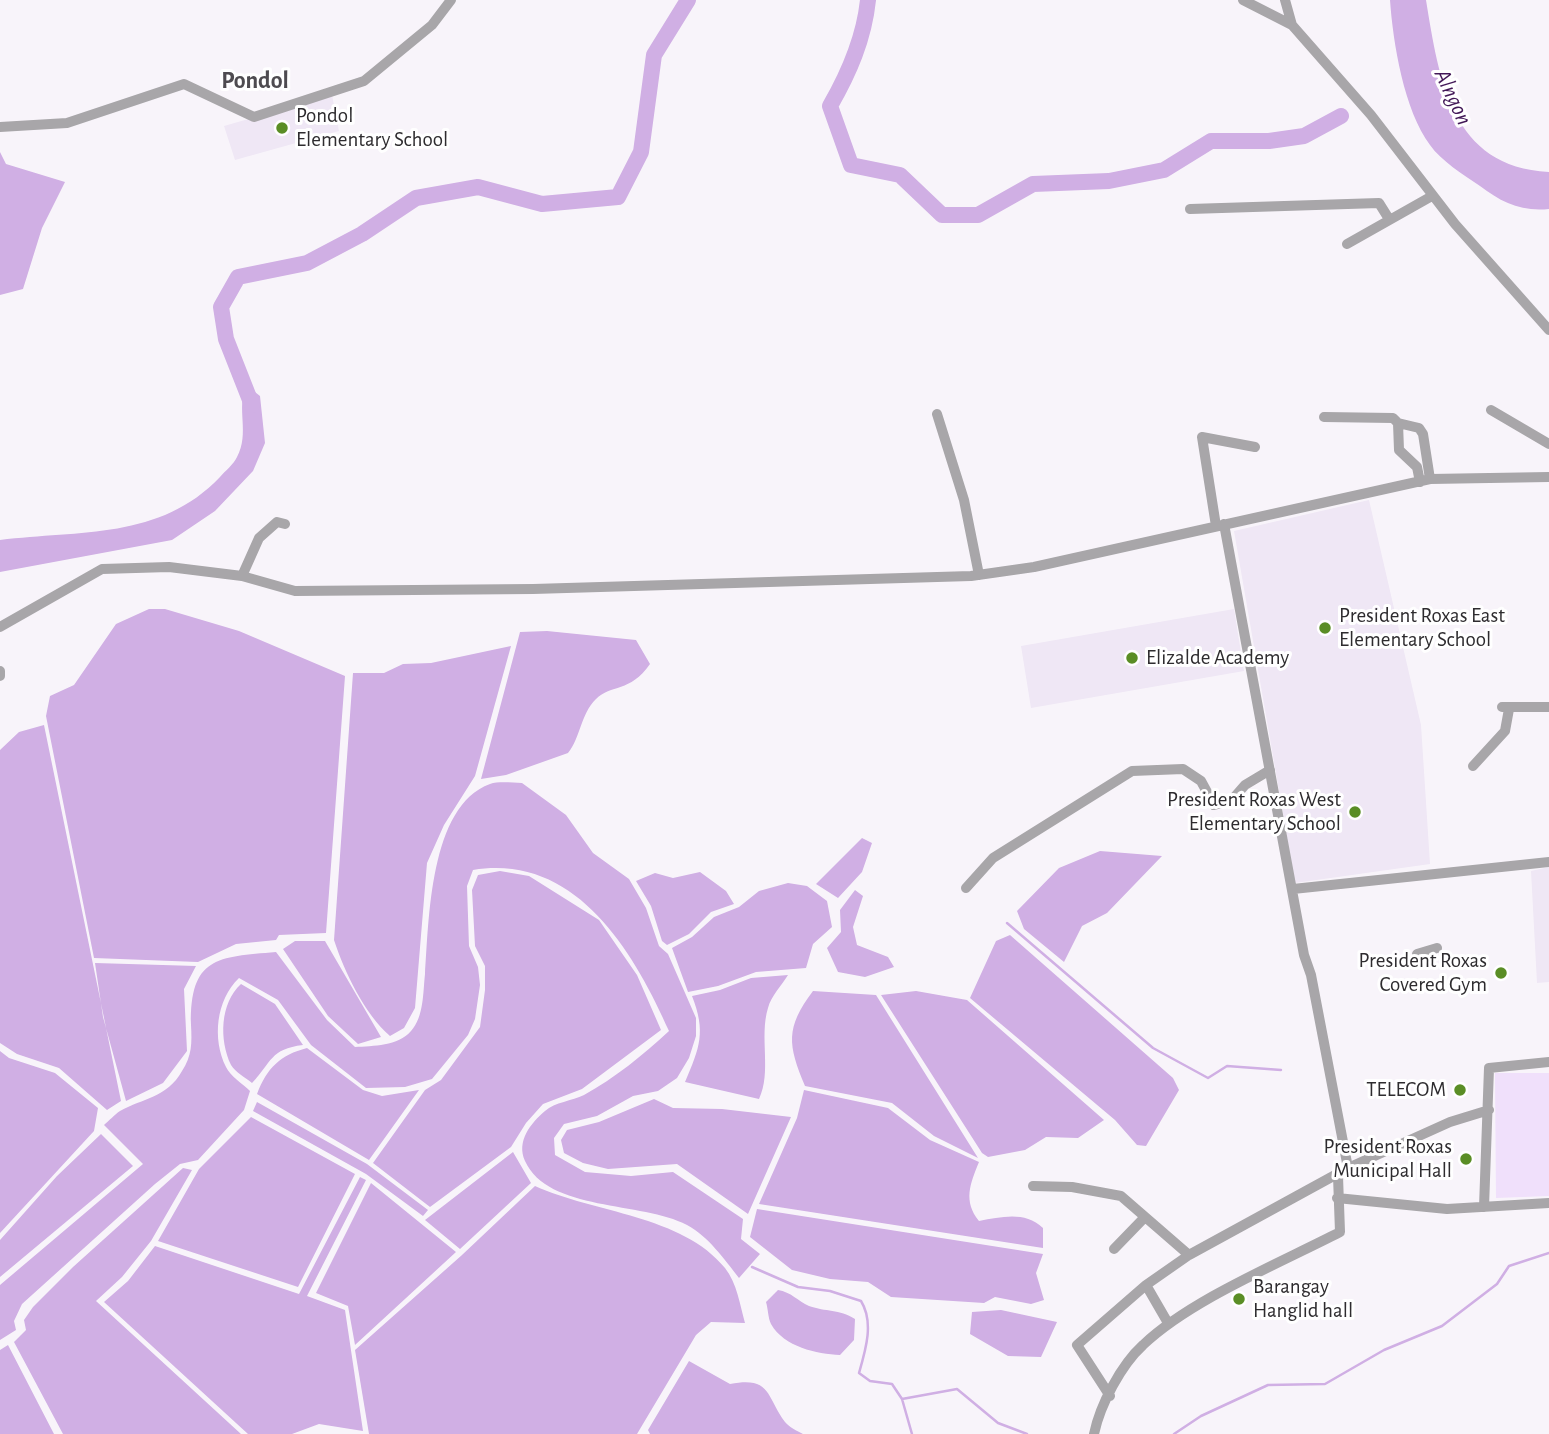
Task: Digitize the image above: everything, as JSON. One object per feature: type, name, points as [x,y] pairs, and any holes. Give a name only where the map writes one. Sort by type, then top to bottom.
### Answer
[{"type":"street","points":[[0,127],[67,123],[184,84],[254,117],[363,80],[432,25],[451,0]]},
{"type":"street","points":[[1243,0],[1292,25],[1371,115],[1432,196],[1549,330]]},
{"type":"street","points":[[1285,0],[1292,25]]},
{"type":"street","points":[[1347,244],[1432,196]]},
{"type":"street","points":[[1190,209],[1379,203],[1390,219]]},
{"type":"street","points":[[1492,410],[1549,444]]},
{"type":"street","points":[[937,414],[964,500],[979,575]]},
{"type":"street","points":[[1324,417],[1393,418],[1398,423],[1419,428],[1423,434],[1425,480]]},
{"type":"street","points":[[1398,423],[1399,450],[1417,467],[1425,480]]},
{"type":"street","points":[[1255,447],[1202,438],[1348,1168]]},
{"type":"street","points":[[0,627],[102,569],[169,567],[242,576],[295,591],[533,589],[979,575],[1034,568],[1425,480],[1549,477]]},
{"type":"street","points":[[242,576],[260,538],[278,522],[285,524]]},
{"type":"street","points":[[1473,766],[1505,732],[1505,708],[1549,707]]},
{"type":"street","points":[[966,888],[993,858],[1132,771],[1183,769],[1202,781],[1214,805],[1231,801],[1245,785],[1270,770]]},
{"type":"street","points":[[1293,889],[1549,862]]},
{"type":"street","points":[[1417,954],[1437,948]]},
{"type":"street","points":[[1484,1207],[1489,1068],[1549,1062]]},
{"type":"street","points":[[1110,1395],[1077,1345],[1146,1285],[1189,1255],[1338,1176],[1348,1168],[1450,1122],[1489,1110]]},
{"type":"street","points":[[1094,1434],[1110,1395],[1140,1347],[1168,1324],[1340,1232],[1338,1176]]},
{"type":"street","points":[[1033,1185],[1072,1187],[1121,1196],[1189,1255]]},
{"type":"street","points":[[1337,1199],[1447,1209],[1549,1203]]},
{"type":"street","points":[[1114,1249],[1145,1217]]},
{"type":"street","points":[[1146,1285],[1168,1324]]},
{"type":"shaded area","points":[[1390,0],[1426,0],[1437,60],[1456,114],[1470,136],[1490,154],[1516,166],[1549,172],[1549,209],[1529,209],[1504,201],[1453,167],[1430,145],[1413,114],[1401,76]]},
{"type":"shaded area","name":"Pondol Elementary School","points":[[332,95],[339,131],[235,160],[224,126]]},
{"type":"shaded area","points":[[0,152],[6,164],[65,182],[42,228],[23,289],[0,295]]},
{"type":"shaded area","points":[[246,385],[260,396],[265,443],[253,471],[215,511],[172,540],[0,572],[0,540],[118,528],[172,512],[197,497],[232,465],[241,448],[242,403]]},
{"type":"shaded area","name":"President Roxas East Elementary School","points":[[1369,500],[1421,725],[1430,864],[1295,883],[1234,531]]},
{"type":"shaded area","points":[[149,609],[165,609],[239,631],[345,676],[326,933],[279,935],[276,940],[236,944],[198,962],[94,958],[46,716],[50,696],[74,685],[116,624]]},
{"type":"shaded area","name":"Elizalde Academy","points":[[1234,609],[1244,671],[1031,708],[1021,646]]},
{"type":"shaded area","points":[[547,631],[636,640],[650,664],[635,680],[596,699],[568,753],[506,775],[481,779],[520,632]]},
{"type":"shaded area","points":[[511,646],[475,776],[444,825],[427,863],[415,1008],[404,1028],[390,1036],[356,992],[334,940],[353,673],[384,673],[403,664],[431,663]]},
{"type":"shaded area","points":[[44,725],[121,1101],[107,1110],[59,1068],[17,1054],[0,1043],[0,750],[19,732]]},
{"type":"shaded area","points":[[522,783],[566,815],[593,853],[629,879],[646,908],[659,946],[668,954],[696,1018],[696,1036],[689,1058],[677,1078],[658,1091],[633,1096],[597,1116],[564,1124],[554,1138],[555,1155],[585,1172],[631,1176],[673,1172],[743,1219],[741,1239],[760,1254],[739,1278],[709,1242],[687,1225],[668,1217],[598,1203],[554,1189],[537,1177],[525,1161],[522,1146],[526,1133],[545,1111],[584,1095],[607,1081],[669,1031],[638,969],[618,940],[596,914],[570,892],[542,877],[509,869],[473,870],[467,886],[469,946],[478,967],[480,985],[475,1019],[468,1035],[432,1079],[405,1087],[366,1088],[311,1045],[278,1000],[239,978],[225,997],[218,1032],[226,1067],[250,1091],[244,1110],[198,1160],[180,1164],[155,1184],[22,1304],[14,1321],[16,1330],[0,1340],[0,1285],[143,1164],[104,1125],[120,1111],[162,1092],[182,1071],[191,1049],[192,1003],[202,973],[223,959],[276,952],[327,1020],[355,1047],[385,1044],[406,1036],[421,1012],[436,868],[455,816],[470,796],[490,784]]},
{"type":"shaded area","points":[[862,838],[872,843],[862,872],[838,898],[816,884]]},
{"type":"shaded area","points":[[1100,851],[1162,856],[1107,913],[1082,926],[1064,962],[1024,929],[1017,911],[1059,868]]},
{"type":"shaded area","points":[[1549,867],[1549,982],[1537,983],[1531,871]]},
{"type":"shaded area","points":[[500,871],[529,876],[599,920],[637,975],[661,1030],[582,1089],[543,1104],[526,1123],[511,1147],[430,1207],[373,1163],[425,1090],[441,1080],[480,1027],[485,966],[475,946],[472,890],[478,875]]},
{"type":"shaded area","points":[[700,872],[726,891],[734,904],[711,912],[689,934],[667,945],[662,941],[651,906],[636,881],[655,873],[673,878]]},
{"type":"shaded area","points":[[788,883],[807,886],[827,901],[832,927],[813,944],[806,968],[756,972],[718,986],[688,992],[672,948],[692,937],[714,917],[739,907],[759,891]]},
{"type":"shaded area","points":[[855,890],[863,896],[853,927],[857,945],[888,957],[894,967],[865,977],[838,972],[827,948],[841,932],[840,910]]},
{"type":"shaded area","points":[[1010,935],[1173,1078],[1179,1090],[1146,1146],[1137,1145],[1115,1120],[970,998],[996,941]]},
{"type":"shaded area","points":[[295,941],[325,941],[381,1037],[358,1044],[328,1016],[283,949]]},
{"type":"shaded area","points":[[95,963],[196,966],[184,989],[187,1051],[163,1083],[126,1101],[103,1017]]},
{"type":"shaded area","points":[[788,975],[768,1008],[765,1077],[759,1099],[685,1082],[697,1049],[700,1030],[692,996],[720,990],[751,978]]},
{"type":"shaded area","points":[[241,984],[275,1004],[303,1045],[278,1053],[252,1083],[231,1065],[223,1033],[225,1011]]},
{"type":"shaded area","points":[[813,991],[876,995],[978,1158],[934,1136],[892,1103],[805,1086],[795,1059],[792,1037],[798,1016]]},
{"type":"shaded area","points":[[916,991],[967,1000],[1104,1120],[1078,1138],[1046,1137],[1025,1150],[988,1157],[982,1153],[881,995]]},
{"type":"shaded area","points":[[307,1048],[363,1090],[382,1096],[419,1090],[369,1160],[257,1094],[265,1077],[276,1064],[289,1054]]},
{"type":"shaded area","points":[[0,1051],[9,1058],[55,1073],[98,1108],[94,1131],[0,1233]]},
{"type":"shaded area","points":[[1495,1073],[1549,1073],[1549,1196],[1496,1198]]},
{"type":"shaded area","points":[[804,1090],[888,1108],[930,1140],[979,1162],[971,1185],[970,1199],[979,1221],[1013,1217],[1029,1219],[1043,1228],[1043,1248],[759,1204],[797,1118]]},
{"type":"shaded area","points":[[654,1099],[673,1108],[722,1109],[791,1117],[748,1214],[677,1164],[608,1169],[583,1163],[564,1153],[561,1140],[567,1130],[599,1122]]},
{"type":"shaded area","points":[[257,1102],[367,1164],[428,1210],[423,1216],[366,1174],[253,1111]]},
{"type":"shaded area","points":[[251,1117],[355,1174],[298,1287],[158,1241],[199,1169]]},
{"type":"shaded area","points":[[101,1134],[133,1166],[0,1277],[0,1240],[57,1176]]},
{"type":"shaded area","points":[[513,1152],[531,1183],[460,1249],[425,1220]]},
{"type":"shaded area","points":[[183,1168],[192,1170],[151,1241],[122,1277],[96,1301],[241,1434],[63,1434],[14,1342],[26,1330],[24,1320],[33,1307],[73,1267]]},
{"type":"shaded area","points":[[360,1177],[366,1180],[307,1296],[345,1310],[363,1431],[319,1424],[292,1434],[248,1434],[104,1302],[128,1281],[155,1246],[299,1294]]},
{"type":"shaded area","points":[[371,1183],[456,1252],[355,1345],[348,1306],[316,1293]]},
{"type":"shaded area","points":[[535,1186],[662,1226],[707,1250],[729,1274],[738,1294],[745,1323],[711,1322],[696,1335],[637,1434],[369,1434],[355,1350]]},
{"type":"shaded area","points":[[757,1209],[1043,1254],[1036,1273],[1044,1300],[1031,1304],[995,1297],[984,1303],[891,1297],[868,1282],[830,1279],[792,1270],[750,1237]]},
{"type":"shaded area","points":[[778,1290],[809,1306],[855,1319],[854,1340],[840,1355],[811,1351],[792,1344],[777,1332],[769,1319],[766,1302]]},
{"type":"shaded area","points":[[1001,1310],[1057,1322],[1041,1357],[1008,1356],[970,1334],[972,1312]]},
{"type":"shaded area","points":[[8,1345],[54,1434],[0,1434],[0,1350]]},
{"type":"shaded area","points":[[689,1361],[730,1384],[743,1382],[760,1386],[766,1390],[785,1422],[803,1434],[650,1434],[648,1430]]},
{"type":"waterway","points":[[252,405],[226,339],[221,307],[238,277],[307,263],[362,234],[416,198],[478,187],[542,204],[618,197],[641,152],[654,55],[688,0]]},
{"type":"waterway","points":[[868,0],[855,55],[830,106],[851,165],[900,175],[942,215],[978,215],[1033,184],[1109,181],[1164,170],[1211,141],[1269,141],[1304,136],[1341,116]]},
{"type":"waterway","points":[[1007,923],[1153,1048],[1208,1078],[1227,1066],[1281,1070]]},
{"type":"waterway","points":[[1174,1434],[1201,1416],[1268,1385],[1325,1384],[1384,1350],[1442,1326],[1497,1284],[1509,1266],[1549,1253]]},
{"type":"waterway","points":[[752,1267],[798,1287],[830,1291],[861,1301],[868,1327],[859,1373],[870,1381],[892,1384],[902,1399],[912,1434]]},
{"type":"waterway","points":[[902,1399],[957,1389],[998,1423],[1027,1434]]},
{"type":"place","name":"Pondol Elementary School","points":[[282,128]]},
{"type":"place","name":"President Roxas East Elementary School","points":[[1325,628]]},
{"type":"place","name":"Elizalde Academy","points":[[1132,658]]},
{"type":"place","name":"President Roxas West Elementary School","points":[[1355,812]]},
{"type":"place","name":"President Roxas Covered Gym","points":[[1501,973]]},
{"type":"place","name":"TELECOM","points":[[1460,1090]]},
{"type":"place","name":"President Roxas Municipal Hall","points":[[1466,1159]]},
{"type":"place","name":"Barangay Hanglid hall","points":[[1239,1299]]},
{"type":"district","name":"Pondol","points":[[255,81]]},
{"type":"water label","name":"Alngon","points":[[1453,97]]}]
